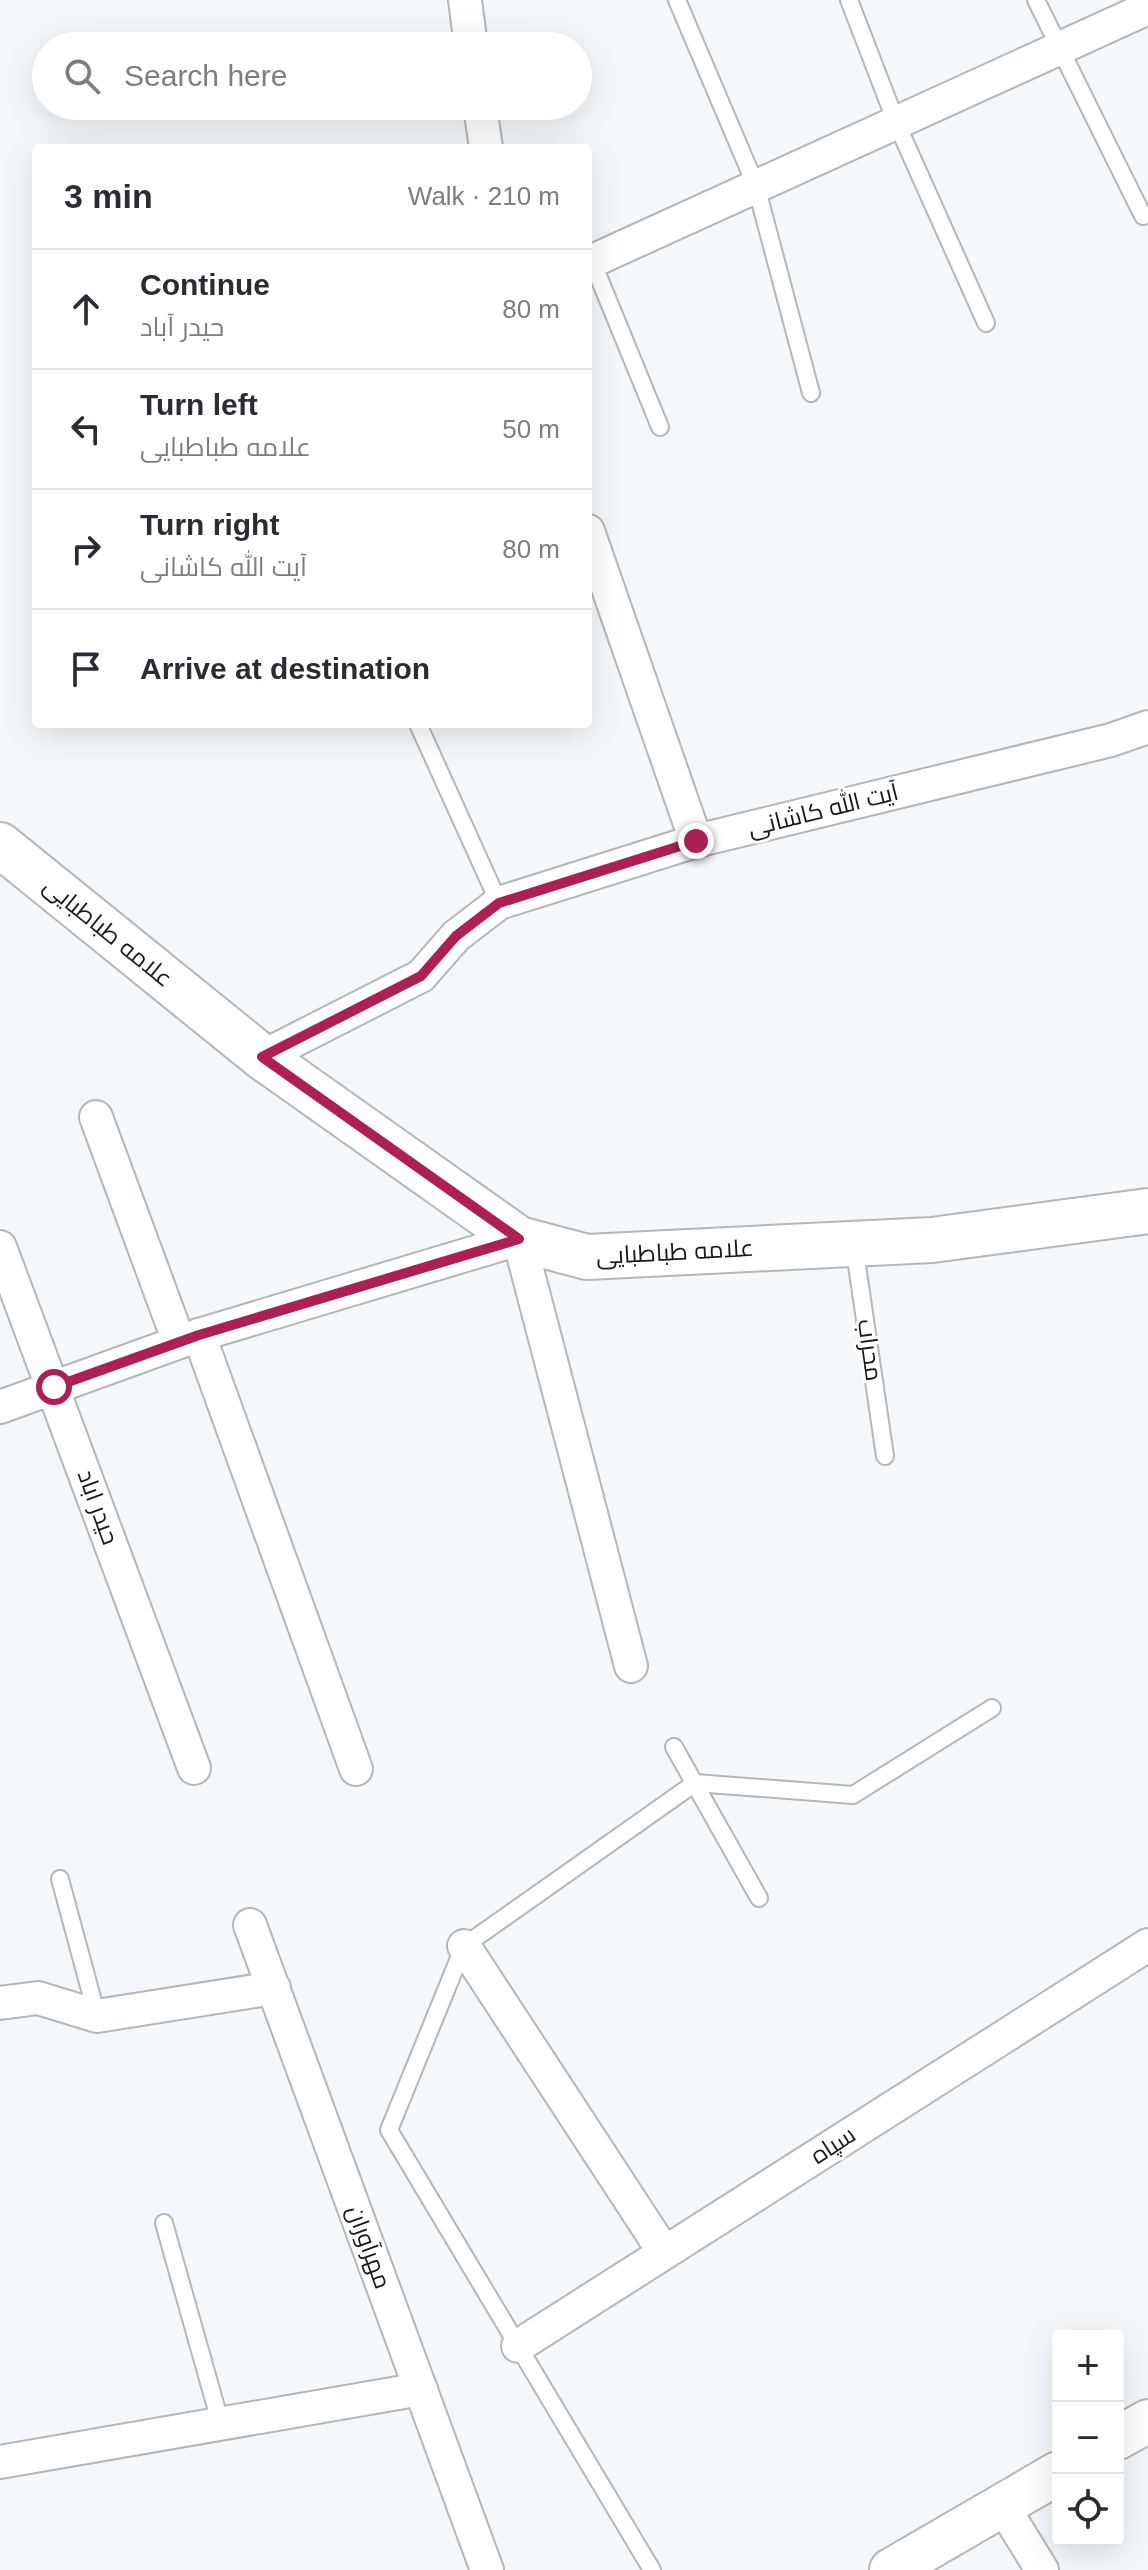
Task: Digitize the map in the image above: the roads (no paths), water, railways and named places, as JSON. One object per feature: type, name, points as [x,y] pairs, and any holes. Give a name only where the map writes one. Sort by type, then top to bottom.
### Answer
[{"type":"main road","name":"علامه طباطبایی","points":[[0,845],[262,1057],[519,1239],[587,1257],[932,1240],[1148,1211]]},
{"type":"street","points":[[465,0],[469,32]]},
{"type":"street","points":[[592,261],[1148,8]]},
{"type":"street","points":[[482,120],[485,144]]},
{"type":"street","points":[[592,542],[696,841]]},
{"type":"street","name":"آیت الله کاشانی","points":[[262,1057],[421,976],[456,936],[499,903],[696,841],[1111,740],[1148,727]]},
{"type":"street","points":[[96,1117],[189,1339],[356,1769]]},
{"type":"street","points":[[0,1407],[189,1339],[519,1239],[631,1666]]},
{"type":"street","name":"حیدر اباد","points":[[0,1247],[194,1768]]},
{"type":"street","name":"مهرآوران","points":[[250,1925],[487,2570]]},
{"type":"street","name":"سپاه","points":[[518,2346],[1148,1945]]},
{"type":"street","points":[[464,1946],[664,2252]]},
{"type":"street","points":[[0,2003],[38,1998],[97,2016],[274,1988]]},
{"type":"street","points":[[0,2462],[421,2389]]},
{"type":"street","points":[[1124,2435],[1148,2421]]},
{"type":"street","points":[[891,2570],[1056,2474]]},
{"type":"street","points":[[1002,2505],[1042,2570]]},
{"type":"lane","points":[[677,0],[756,186],[811,393]]},
{"type":"lane","points":[[849,0],[896,122],[986,323]]},
{"type":"lane","points":[[1036,0],[1143,216]]},
{"type":"lane","points":[[592,267],[660,427]]},
{"type":"lane","points":[[420,728],[499,903]]},
{"type":"lane","name":"محراب","points":[[854,1244],[885,1456]]},
{"type":"lane","points":[[652,2570],[389,2130],[464,1946],[695,1783],[853,1795],[992,1708]]},
{"type":"lane","points":[[674,1747],[759,1898]]},
{"type":"lane","points":[[60,1879],[97,2016]]},
{"type":"lane","points":[[164,2223],[221,2425]]}]
